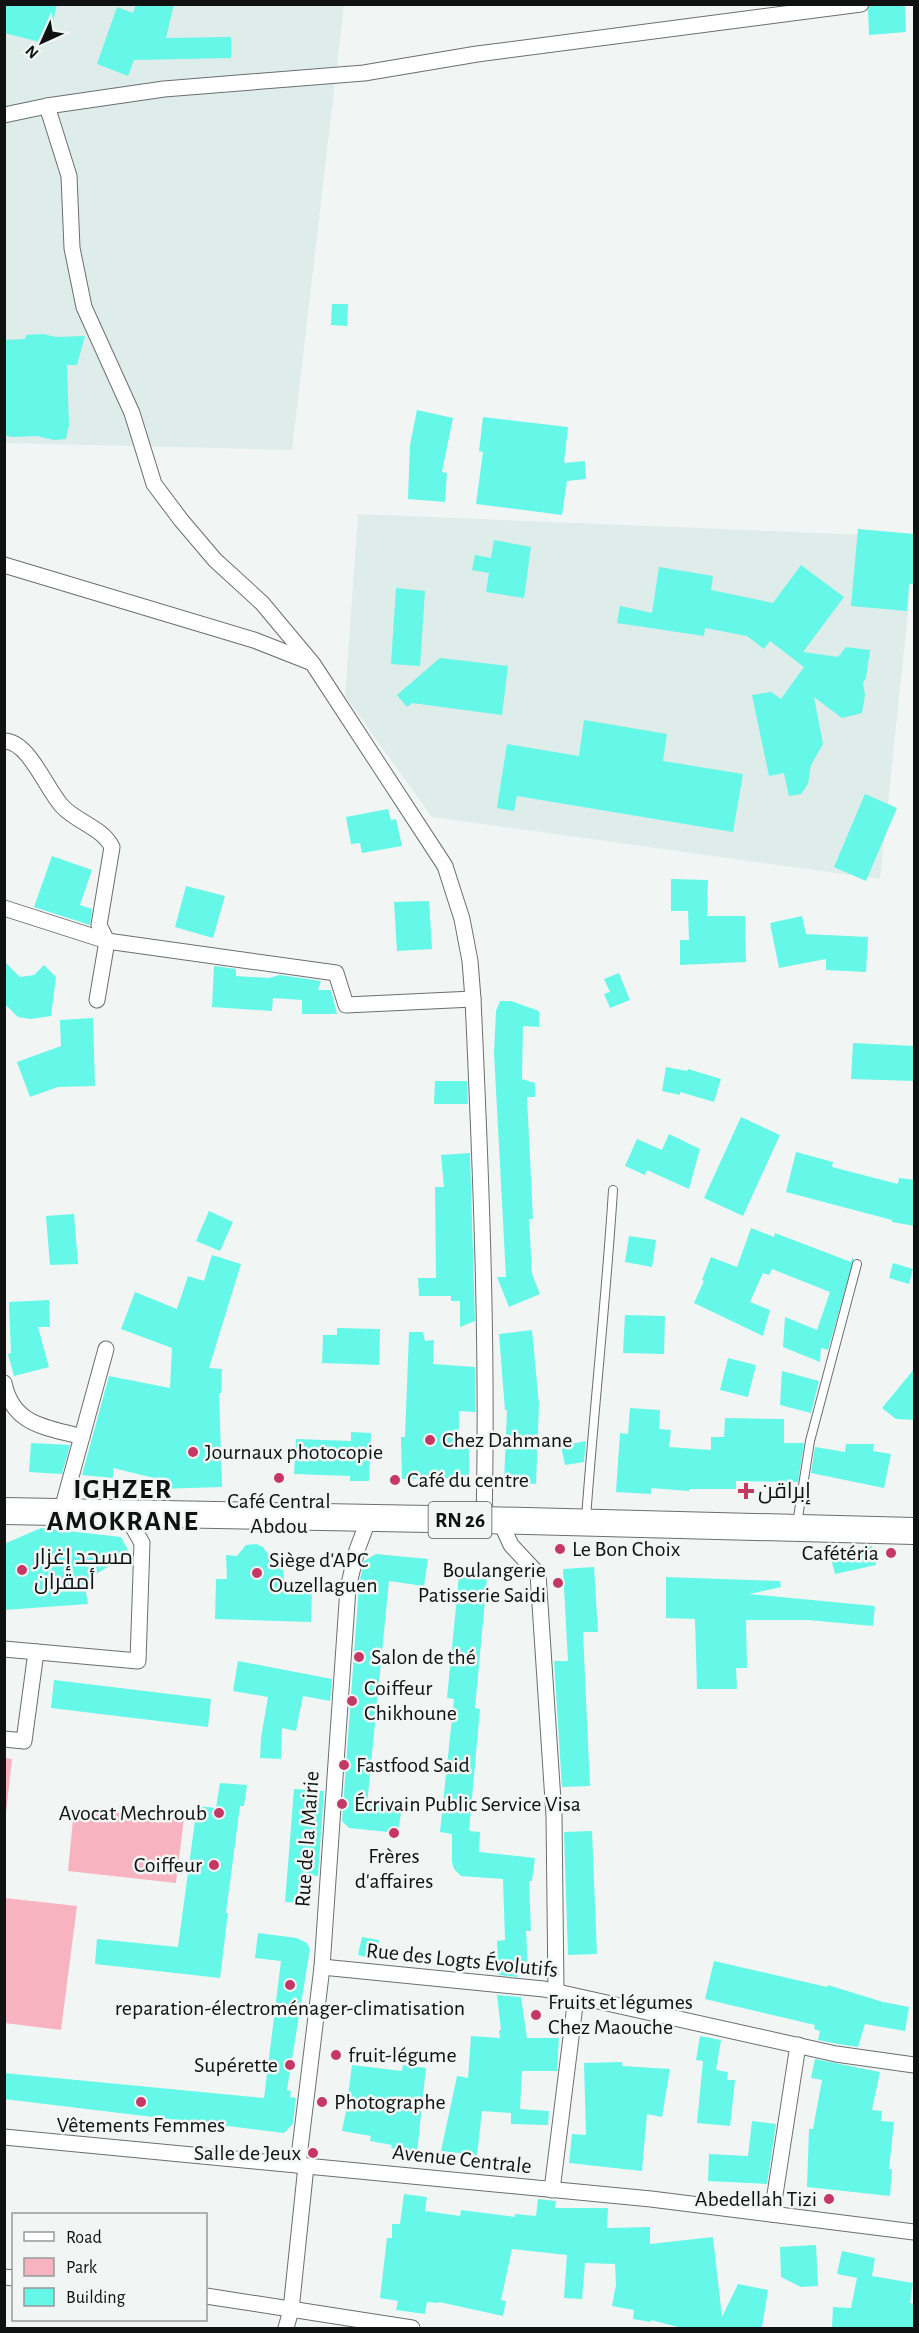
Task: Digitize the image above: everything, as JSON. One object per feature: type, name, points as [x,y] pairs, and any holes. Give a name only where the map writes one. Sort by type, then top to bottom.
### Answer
[{"type":"main road","name":"RN 26","points":[[4,1511],[915,1531]]},
{"type":"street","points":[[4,115],[46,106],[164,89],[364,74],[477,54],[861,4]]},
{"type":"street","points":[[46,106],[69,176],[72,248],[84,307],[132,413],[154,484],[215,560],[262,603],[313,664],[445,866],[462,919],[470,961],[473,999],[484,1228],[487,1437],[492,1520],[538,1574],[554,1816],[556,1991]]},
{"type":"street","points":[[4,565],[254,640],[313,664]]},
{"type":"street","points":[[4,741],[12,741],[24,750],[61,805],[75,818],[102,834],[109,840],[112,847],[99,925],[107,941],[97,1000]]},
{"type":"street","points":[[4,908],[107,941],[336,974],[346,1005],[473,999]]},
{"type":"street","points":[[61,1514],[106,1349]]},
{"type":"street","points":[[4,1383],[15,1410],[22,1418],[37,1425],[82,1437]]},
{"type":"street","points":[[4,1649],[138,1661],[142,1543],[126,1515]]},
{"type":"street","name":"Rue de la Mairie","points":[[286,2328],[291,2310],[302,2166],[322,1967],[348,1588],[357,1550],[369,1518]]},
{"type":"street","points":[[4,1739],[24,1741],[36,1652]]},
{"type":"street","name":"Rue des Logts Évolutifs","points":[[322,1967],[556,1991],[836,2054],[915,2065]]},
{"type":"street","points":[[552,2190],[576,1997]]},
{"type":"street","points":[[772,2214],[798,2045]]},
{"type":"street","name":"Avenue Centrale","points":[[4,2138],[651,2199],[915,2232]]},
{"type":"street","points":[[207,2296],[412,2328]]},
{"type":"lane","points":[[586,1522],[607,1288],[613,1191]]},
{"type":"lane","points":[[796,1528],[810,1441],[857,1264]]},
{"type":"shaded area","points":[[5,5],[344,5],[292,450],[5,443]]},
{"type":"shaded area","points":[[358,514],[914,537],[880,879],[432,817],[345,696]]},
{"type":"green space","points":[[4,1758],[12,1759],[5,1822]]},
{"type":"green space","points":[[74,1809],[184,1818],[176,1883],[68,1871]]},
{"type":"green space","points":[[5,1898],[77,1906],[61,2030],[5,2023]]},
{"type":"building","points":[[4,4],[57,4],[48,44],[4,33]]},
{"type":"building","points":[[136,4],[174,4],[166,38],[231,37],[231,58],[134,60],[128,76],[97,64],[117,7],[133,13]]},
{"type":"building","points":[[905,4],[906,32],[869,35],[868,10],[870,5]]},
{"type":"building","points":[[332,304],[348,304],[347,326],[331,325]]},
{"type":"building","points":[[43,334],[56,337],[85,336],[77,365],[67,365],[69,425],[66,439],[4,435],[4,340],[25,339],[26,335]]},
{"type":"building","points":[[417,410],[453,418],[442,472],[447,473],[445,502],[408,499],[410,445]]},
{"type":"building","points":[[483,417],[568,427],[564,463],[585,461],[586,479],[567,481],[562,515],[476,504],[483,452],[479,451]]},
{"type":"building","points":[[858,529],[915,534],[915,584],[909,584],[907,611],[851,606]]},
{"type":"building","points":[[494,540],[531,547],[524,598],[486,592],[489,573],[472,570],[475,555],[491,558]]},
{"type":"building","points":[[801,565],[844,597],[803,652],[838,657],[846,647],[870,650],[866,678],[863,683],[865,695],[862,713],[842,718],[814,697],[823,744],[811,765],[808,784],[801,794],[789,796],[784,773],[769,776],[752,695],[771,692],[781,699],[804,667],[770,641],[764,649],[747,636],[705,628],[704,636],[617,623],[620,606],[652,613],[659,567],[713,576],[711,590],[773,603]]},
{"type":"building","points":[[396,588],[425,591],[420,666],[391,664]]},
{"type":"building","points":[[440,658],[508,666],[502,715],[412,703],[407,707],[397,695]]},
{"type":"building","points":[[584,720],[667,734],[663,761],[743,774],[733,832],[517,796],[514,811],[497,808],[507,744],[579,756]]},
{"type":"building","points":[[865,794],[897,808],[866,881],[834,867]]},
{"type":"building","points":[[388,809],[391,820],[396,819],[402,846],[362,853],[360,843],[351,844],[346,817]]},
{"type":"building","points":[[52,856],[92,870],[80,905],[92,909],[90,925],[34,907]]},
{"type":"building","points":[[671,879],[708,880],[707,916],[745,916],[746,962],[680,965],[680,940],[689,940],[688,911],[671,911]]},
{"type":"building","points":[[186,886],[225,896],[213,938],[175,927]]},
{"type":"building","points":[[429,901],[432,949],[397,951],[394,902]]},
{"type":"building","points":[[802,916],[806,934],[868,937],[866,972],[826,970],[826,959],[779,968],[770,923]]},
{"type":"building","points":[[4,961],[20,977],[34,975],[44,965],[56,977],[51,1016],[31,1019],[18,1017],[4,1003]]},
{"type":"building","points":[[214,966],[236,969],[236,976],[269,978],[280,975],[321,981],[318,990],[331,990],[337,1014],[302,1014],[302,1000],[273,998],[272,1011],[212,1007]]},
{"type":"building","points":[[619,973],[630,1000],[610,1008],[604,994],[610,992],[604,979]]},
{"type":"building","points":[[500,1001],[511,1001],[539,1011],[539,1027],[523,1026],[522,1079],[535,1083],[535,1097],[527,1097],[533,1219],[529,1219],[532,1274],[540,1294],[509,1307],[497,1277],[506,1277],[494,1053],[496,1011]]},
{"type":"building","points":[[93,1018],[95,1086],[58,1087],[30,1097],[17,1062],[61,1046],[60,1020]]},
{"type":"building","points":[[853,1043],[915,1046],[915,1081],[851,1079]]},
{"type":"building","points":[[666,1067],[687,1071],[688,1069],[721,1079],[714,1102],[680,1092],[680,1095],[662,1091]]},
{"type":"building","points":[[435,1081],[467,1081],[468,1104],[434,1104]]},
{"type":"building","points":[[741,1117],[780,1135],[743,1216],[704,1198]]},
{"type":"building","points":[[669,1134],[700,1149],[689,1189],[647,1170],[645,1175],[625,1166],[637,1139],[662,1150]]},
{"type":"building","points":[[796,1152],[833,1162],[832,1167],[898,1184],[899,1178],[915,1180],[915,1226],[892,1222],[892,1220],[786,1192]]},
{"type":"building","points":[[470,1153],[475,1321],[460,1327],[460,1301],[451,1301],[451,1296],[419,1296],[418,1278],[436,1278],[435,1187],[444,1187],[441,1155]]},
{"type":"building","points":[[209,1211],[233,1222],[220,1251],[196,1241]]},
{"type":"building","points":[[74,1214],[78,1264],[50,1265],[46,1216]]},
{"type":"building","points":[[751,1228],[774,1237],[775,1233],[851,1262],[852,1258],[854,1259],[828,1350],[821,1348],[820,1362],[783,1347],[785,1317],[817,1330],[830,1292],[772,1269],[769,1275],[763,1273],[750,1302],[770,1310],[763,1336],[694,1303],[711,1257],[737,1267]]},
{"type":"building","points":[[629,1236],[656,1240],[652,1267],[625,1262]]},
{"type":"building","points":[[212,1255],[241,1264],[209,1368],[222,1369],[221,1393],[219,1393],[222,1487],[158,1489],[158,1479],[113,1468],[113,1478],[82,1475],[109,1376],[170,1388],[172,1348],[121,1329],[135,1292],[177,1309],[188,1276],[204,1281]]},
{"type":"building","points":[[893,1263],[913,1269],[909,1284],[889,1278]]},
{"type":"building","points":[[49,1300],[50,1327],[38,1327],[49,1367],[14,1376],[8,1354],[11,1353],[9,1302]]},
{"type":"building","points":[[625,1315],[665,1316],[664,1354],[623,1353]]},
{"type":"building","points":[[337,1328],[380,1329],[379,1365],[322,1363],[323,1335],[337,1335]]},
{"type":"building","points":[[532,1330],[539,1405],[536,1484],[504,1482],[507,1410],[505,1410],[499,1334]]},
{"type":"building","points":[[409,1332],[423,1332],[425,1341],[434,1340],[433,1364],[475,1367],[475,1412],[459,1411],[459,1445],[469,1445],[469,1478],[402,1479],[401,1437],[405,1437]]},
{"type":"building","points":[[728,1358],[756,1365],[748,1397],[720,1390]]},
{"type":"building","points":[[915,1368],[915,1420],[896,1419],[882,1408]]},
{"type":"building","points":[[782,1371],[819,1381],[811,1413],[780,1405]]},
{"type":"building","points":[[630,1408],[660,1410],[659,1429],[671,1430],[669,1447],[711,1450],[711,1437],[724,1437],[725,1418],[784,1419],[784,1443],[804,1443],[798,1482],[736,1481],[736,1489],[690,1489],[689,1491],[651,1488],[651,1494],[616,1492],[620,1433],[628,1434]]},
{"type":"building","points":[[351,1432],[371,1433],[369,1481],[350,1481],[350,1476],[294,1474],[296,1439],[351,1441]]},
{"type":"building","points":[[586,1441],[584,1462],[565,1465],[561,1446]]},
{"type":"building","points":[[31,1443],[70,1445],[62,1474],[29,1472]]},
{"type":"building","points":[[846,1444],[874,1444],[873,1451],[891,1454],[884,1488],[811,1473],[815,1447],[845,1452]]},
{"type":"building","points":[[41,1528],[121,1537],[130,1554],[84,1581],[88,1604],[4,1610],[4,1544]]},
{"type":"building","points":[[256,1544],[263,1547],[268,1554],[282,1554],[284,1581],[312,1582],[311,1622],[215,1619],[216,1579],[227,1579],[226,1555],[237,1556],[246,1545]]},
{"type":"building","points":[[872,1546],[876,1565],[835,1574],[830,1555]]},
{"type":"building","points":[[376,1554],[428,1559],[424,1586],[389,1581],[367,1805],[402,1806],[398,1833],[349,1828],[342,1821],[359,1585],[364,1561]]},
{"type":"building","points":[[594,1567],[598,1632],[583,1632],[590,1786],[562,1787],[554,1661],[568,1661],[563,1569]]},
{"type":"building","points":[[459,1576],[487,1579],[475,1708],[480,1709],[469,1831],[480,1832],[479,1852],[535,1858],[532,1881],[529,1881],[531,1931],[526,1931],[528,1969],[517,1969],[518,1977],[499,1975],[497,1941],[505,1940],[503,1879],[461,1876],[454,1869],[452,1862],[452,1834],[440,1832],[454,1699],[447,1698]]},
{"type":"building","points":[[666,1577],[780,1581],[781,1587],[749,1594],[875,1606],[873,1626],[808,1620],[746,1620],[747,1668],[736,1668],[737,1689],[697,1689],[695,1619],[666,1618]]},
{"type":"building","points":[[238,1661],[332,1679],[330,1701],[303,1696],[296,1731],[282,1728],[281,1759],[260,1758],[268,1697],[233,1691]]},
{"type":"building","points":[[54,1680],[211,1699],[208,1727],[51,1708]]},
{"type":"building","points":[[220,1783],[247,1785],[244,1806],[240,1806],[220,1978],[95,1964],[97,1939],[178,1947],[197,1806],[216,1808]]},
{"type":"building","points":[[294,1789],[324,1791],[318,1876],[307,1875],[304,1903],[285,1902]]},
{"type":"building","points":[[592,1831],[597,1954],[568,1955],[564,1832]]},
{"type":"building","points":[[258,1933],[297,1938],[307,1943],[310,1949],[287,2090],[291,2091],[290,2097],[296,2098],[293,2124],[284,2133],[4,2099],[4,2073],[264,2098],[281,1961],[255,1958]]},
{"type":"building","points":[[362,1937],[379,1940],[376,1959],[358,1955]]},
{"type":"building","points":[[714,1961],[827,1987],[828,1985],[883,2002],[909,2007],[905,2031],[865,2024],[858,2047],[838,2044],[818,2040],[820,2031],[814,2029],[815,2025],[705,1999]]},
{"type":"building","points":[[497,1995],[521,1997],[527,2038],[559,2038],[557,2071],[522,2071],[520,2109],[549,2111],[548,2125],[511,2124],[511,2113],[482,2111],[477,2155],[441,2151],[457,2076],[468,2078],[471,2036],[500,2038]]},
{"type":"building","points":[[700,2036],[721,2040],[716,2070],[728,2072],[727,2080],[735,2080],[730,2126],[697,2123],[703,2061],[696,2060]]},
{"type":"building","points":[[815,2059],[880,2072],[872,2110],[882,2111],[881,2121],[894,2122],[889,2169],[892,2169],[890,2196],[807,2187],[809,2129],[813,2129],[822,2080],[811,2078]]},
{"type":"building","points":[[622,2062],[622,2066],[670,2069],[662,2117],[647,2114],[642,2171],[569,2163],[572,2134],[586,2135],[584,2063]]},
{"type":"building","points":[[352,2065],[402,2071],[403,2065],[426,2068],[417,2153],[370,2141],[371,2136],[342,2131]]},
{"type":"building","points":[[752,2121],[776,2124],[767,2184],[708,2181],[709,2154],[748,2156]]},
{"type":"building","points":[[404,2194],[427,2197],[425,2211],[460,2216],[461,2210],[515,2217],[515,2214],[536,2216],[538,2199],[556,2201],[555,2208],[608,2208],[607,2228],[650,2227],[650,2244],[713,2237],[722,2317],[738,2284],[768,2290],[762,2328],[682,2328],[651,2320],[651,2322],[633,2319],[634,2310],[612,2306],[616,2285],[615,2264],[585,2263],[582,2299],[564,2298],[567,2255],[512,2249],[501,2300],[506,2301],[503,2316],[439,2302],[427,2302],[425,2314],[396,2310],[398,2301],[380,2298],[387,2238],[392,2238],[392,2224],[400,2224]]},
{"type":"building","points":[[816,2245],[818,2286],[801,2287],[781,2277],[780,2247]]},
{"type":"building","points":[[842,2251],[875,2258],[872,2276],[913,2283],[910,2303],[915,2304],[915,2328],[832,2328],[833,2307],[851,2308],[857,2278],[837,2274]]},
{"type":"place","name":"Chez Dahmane","points":[[430,1440]]},
{"type":"place","name":"Journaux photocopie","points":[[193,1452]]},
{"type":"place","name":"Café Central Abdou","points":[[279,1478]]},
{"type":"place","name":"Café du centre","points":[[395,1480]]},
{"type":"place","name":"إبراقن","points":[[746,1491]]},
{"type":"place","name":"Le Bon Choix","points":[[560,1549]]},
{"type":"place","name":"Cafétéria","points":[[891,1553]]},
{"type":"place","name":"مسجد إغزار أمقران","points":[[22,1570]]},
{"type":"place","name":"Siège d'APC Ouzellaguen","points":[[257,1573]]},
{"type":"place","name":"Boulangerie Patisserie Saidi","points":[[558,1583]]},
{"type":"place","name":"Salon de thé","points":[[359,1657]]},
{"type":"place","name":"Coiffeur Chikhoune","points":[[352,1701]]},
{"type":"place","name":"Fastfood Said","points":[[344,1765]]},
{"type":"place","name":"Écrivain Public Service Visa","points":[[342,1804]]},
{"type":"place","name":"Avocat Mechroub","points":[[219,1813]]},
{"type":"place","name":"Frères d'affaires","points":[[394,1833]]},
{"type":"place","name":"Coiffeur","points":[[214,1865]]},
{"type":"place","name":"reparation-électroménager-climatisation","points":[[290,1985]]},
{"type":"place","name":"Fruits et légumes Chez Maouche","points":[[536,2015]]},
{"type":"place","name":"fruit-légume","points":[[336,2055]]},
{"type":"place","name":"Supérette","points":[[290,2065]]},
{"type":"place","name":"Vêtements Femmes","points":[[141,2102]]},
{"type":"place","name":"Photographe","points":[[322,2102]]},
{"type":"place","name":"Salle de Jeux","points":[[313,2153]]},
{"type":"place","name":"Abedellah Tizi","points":[[829,2199]]},
{"type":"district","name":"IGHZER AMOKRANE","points":[[123,1506]]}]
